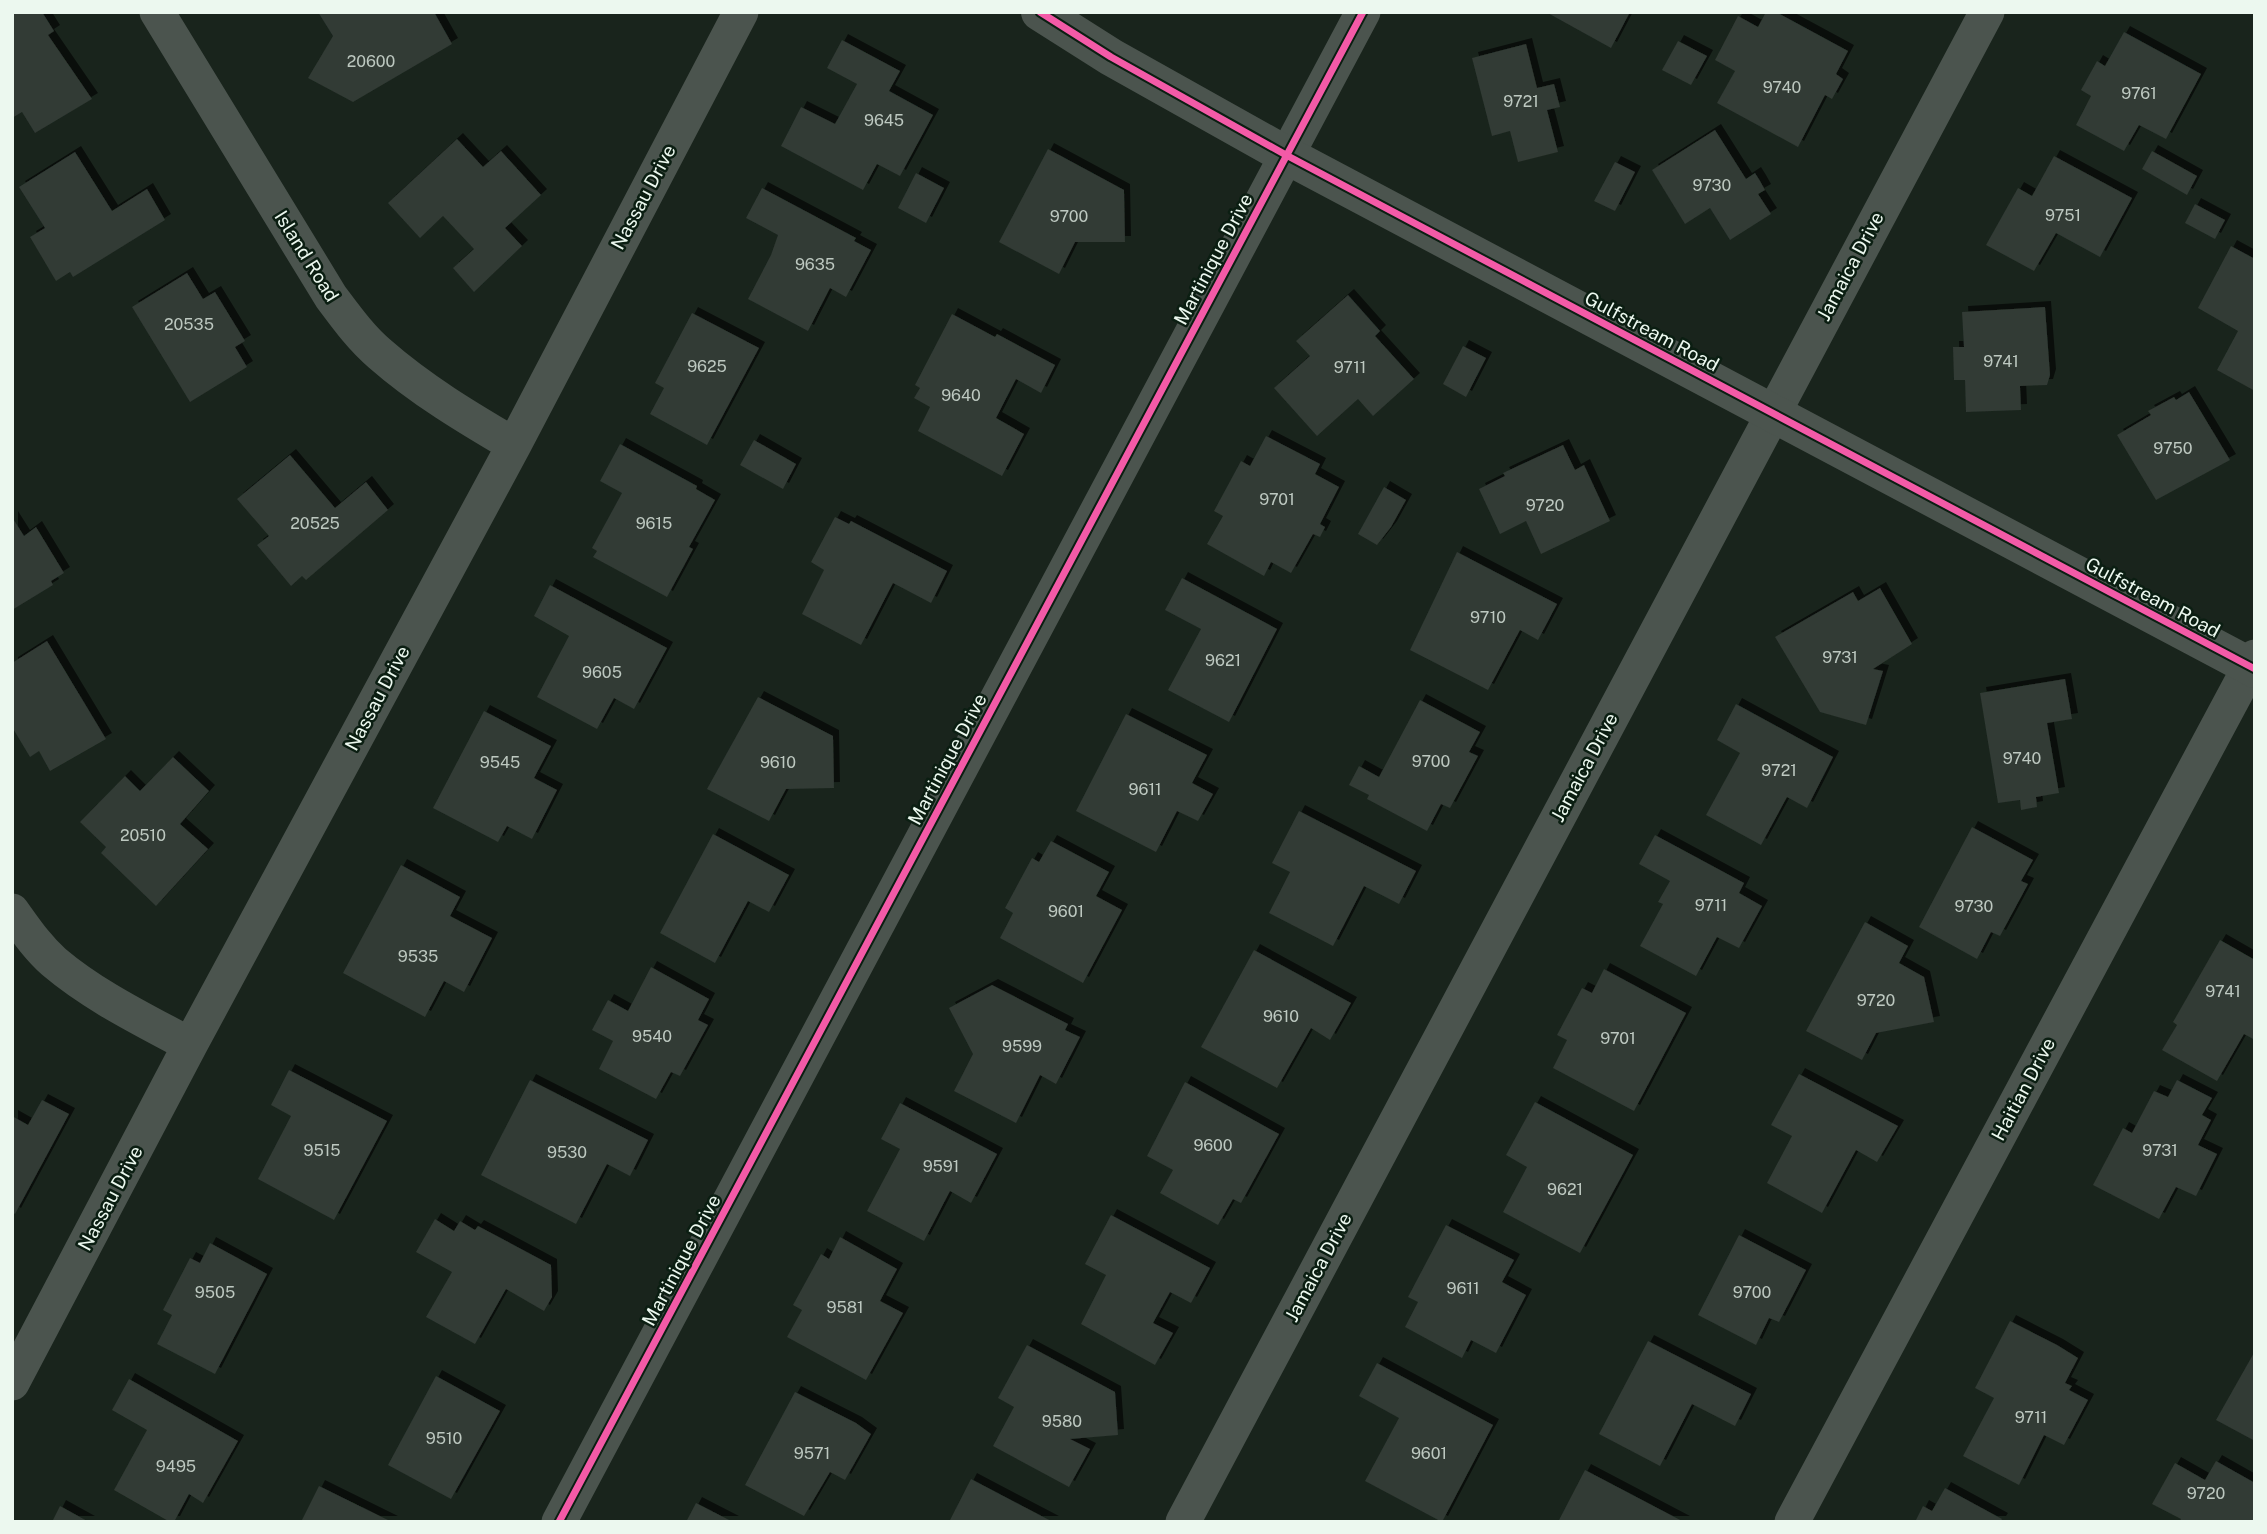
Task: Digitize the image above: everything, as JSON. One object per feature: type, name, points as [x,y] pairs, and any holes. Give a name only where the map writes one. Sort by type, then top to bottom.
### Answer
[{"type":"street","name":"Island Road","points":[[158,12],[331,297],[354,327],[379,354],[418,384],[514,445]]},
{"type":"street","name":"Nassau Drive","points":[[12,1383],[190,1045],[514,445],[741,12]]},
{"type":"street","name":"Gulfstream Road","points":[[1040,12],[1111,57],[1286,155],[2253,664]]},
{"type":"street","name":"Martinique Drive","points":[[559,1522],[1363,12]]},
{"type":"street","name":"Jamaica Drive","points":[[1183,1522],[1987,12]]},
{"type":"street","name":"Haitian Drive","points":[[1792,1522],[2253,664]]},
{"type":"street","points":[[12,911],[32,940],[55,962],[95,991],[190,1045]]},
{"type":"building","points":[[12,12],[42,12],[54,31],[48,35],[92,99],[35,133],[22,112],[12,118]]},
{"type":"building","points":[[318,12],[434,12],[452,44],[353,102],[308,78],[333,36]]},
{"type":"building","points":[[1546,12],[1630,12],[1611,48]]},
{"type":"building","points":[[1766,12],[1776,12],[1848,51],[1836,74],[1843,79],[1832,99],[1825,95],[1798,147],[1717,103],[1735,71],[1715,60],[1738,16],[1758,27]]},
{"type":"building","points":[[2124,32],[2201,74],[2166,139],[2139,125],[2124,151],[2076,125],[2091,96],[2081,90],[2097,61],[2105,66]]},
{"type":"building","points":[[842,40],[900,71],[889,91],[933,115],[900,176],[877,164],[863,190],[781,146],[801,107],[835,124],[857,84],[827,68]]},
{"type":"building","points":[[1678,41],[1707,56],[1691,85],[1662,70]]},
{"type":"building","points":[[1526,44],[1537,88],[1554,84],[1560,107],[1547,110],[1558,152],[1518,162],[1510,131],[1492,136],[1472,58]]},
{"type":"building","points":[[1715,130],[1746,179],[1755,173],[1765,190],[1758,194],[1771,214],[1730,240],[1710,208],[1685,224],[1652,170]]},
{"type":"building","points":[[457,139],[483,167],[501,151],[541,195],[505,228],[522,246],[474,292],[453,268],[474,249],[443,216],[420,238],[388,203]]},
{"type":"building","points":[[1048,149],[1124,190],[1125,242],[1075,242],[1059,274],[999,242]]},
{"type":"building","points":[[2152,151],[2197,176],[2187,195],[2142,169]]},
{"type":"building","points":[[75,152],[112,211],[147,189],[165,220],[73,277],[70,272],[56,281],[30,237],[45,228],[19,187]]},
{"type":"building","points":[[2054,156],[2132,198],[2100,257],[2056,233],[2034,271],[1986,245],[2018,188],[2032,196]]},
{"type":"building","points":[[1615,162],[1635,172],[1615,211],[1594,201]]},
{"type":"building","points":[[916,173],[944,188],[926,223],[898,208]]},
{"type":"building","points":[[762,188],[856,238],[854,241],[871,250],[846,297],[830,288],[808,331],[748,299],[771,255],[778,235],[746,218]]},
{"type":"building","points":[[2195,204],[2225,220],[2215,239],[2185,223]]},
{"type":"building","points":[[2231,246],[2255,259],[2255,391],[2217,370],[2238,331],[2198,308]]},
{"type":"building","points":[[187,273],[203,299],[215,292],[245,341],[235,347],[247,367],[190,402],[132,307]]},
{"type":"building","points":[[1348,295],[1380,331],[1375,336],[1414,379],[1373,416],[1358,399],[1317,436],[1274,388],[1310,356],[1296,341]]},
{"type":"building","points":[[2045,307],[2050,375],[2047,385],[2020,386],[2021,410],[1966,412],[1965,380],[1954,380],[1953,347],[1964,347],[1962,312]]},
{"type":"building","points":[[692,313],[759,348],[707,445],[650,414],[664,388],[655,383]]},
{"type":"building","points":[[952,314],[1055,365],[1041,393],[1016,379],[996,418],[1024,434],[1002,476],[918,431],[930,407],[914,398],[920,388],[915,385]]},
{"type":"building","points":[[1463,346],[1486,358],[1466,397],[1443,384]]},
{"type":"building","points":[[2189,392],[2230,460],[2156,500],[2117,435],[2151,415],[2148,411]]},
{"type":"building","points":[[1266,436],[1320,464],[1315,474],[1339,487],[1320,524],[1325,527],[1320,537],[1313,534],[1291,573],[1271,562],[1264,576],[1207,544],[1223,516],[1214,511],[1241,461],[1250,466]]},
{"type":"building","points":[[754,440],[796,464],[783,489],[740,465]]},
{"type":"building","points":[[620,444],[697,486],[696,489],[715,500],[689,547],[693,549],[667,597],[593,557],[597,551],[592,548],[622,493],[600,481]]},
{"type":"building","points":[[1563,445],[1575,470],[1584,465],[1610,521],[1541,554],[1526,521],[1500,534],[1479,489],[1505,476],[1503,473]]},
{"type":"building","points":[[290,455],[335,508],[366,482],[388,510],[306,580],[302,576],[291,586],[257,545],[269,536],[237,499]]},
{"type":"building","points":[[1384,487],[1406,500],[1377,545],[1358,534]]},
{"type":"building","points":[[12,517],[24,536],[36,527],[64,573],[51,581],[53,585],[12,610]]},
{"type":"building","points":[[835,517],[849,524],[851,521],[947,571],[931,603],[893,583],[861,645],[802,614],[824,570],[811,562]]},
{"type":"building","points":[[1457,552],[1557,604],[1538,640],[1520,630],[1488,690],[1410,650]]},
{"type":"building","points":[[1182,578],[1277,629],[1229,722],[1168,690],[1201,629],[1165,610]]},
{"type":"building","points":[[550,585],[667,648],[634,709],[614,698],[597,729],[537,697],[569,636],[534,616]]},
{"type":"building","points":[[1880,588],[1912,644],[1873,669],[1883,671],[1866,725],[1820,712],[1775,637],[1853,592],[1858,601]]},
{"type":"building","points":[[47,641],[106,739],[50,771],[39,751],[30,757],[12,727],[12,663]]},
{"type":"building","points":[[2065,679],[2072,719],[2047,723],[2059,793],[2036,797],[2037,807],[2021,810],[2020,800],[1998,803],[1980,693]]},
{"type":"building","points":[[758,697],[833,736],[834,788],[786,789],[769,821],[707,789]]},
{"type":"building","points":[[1420,700],[1480,732],[1469,752],[1478,756],[1450,808],[1441,804],[1427,831],[1367,799],[1369,795],[1349,785],[1359,766],[1379,777]]},
{"type":"building","points":[[1736,704],[1833,757],[1807,808],[1787,797],[1761,845],[1706,815],[1740,753],[1717,740]]},
{"type":"building","points":[[484,711],[551,746],[534,778],[557,790],[532,839],[507,826],[498,842],[433,808]]},
{"type":"building","points":[[1126,714],[1207,755],[1192,783],[1213,794],[1198,821],[1177,811],[1156,852],[1076,811]]},
{"type":"building","points":[[173,757],[209,791],[180,824],[208,849],[156,906],[101,853],[106,847],[80,822],[125,776],[140,791]]},
{"type":"building","points":[[1299,811],[1416,871],[1399,904],[1364,886],[1333,946],[1269,913],[1290,872],[1272,863]]},
{"type":"building","points":[[1972,827],[2033,860],[2021,881],[2028,884],[2000,936],[1991,932],[1977,959],[1919,927]]},
{"type":"building","points":[[713,834],[789,875],[769,912],[748,901],[715,963],[660,933]]},
{"type":"building","points":[[1655,835],[1744,883],[1739,893],[1762,906],[1739,948],[1717,937],[1696,976],[1640,946],[1663,904],[1658,902],[1670,881],[1639,864]]},
{"type":"building","points":[[1051,841],[1109,872],[1096,896],[1122,910],[1083,983],[1000,938],[1013,913],[1005,908],[1032,858],[1039,862]]},
{"type":"building","points":[[401,865],[460,897],[450,916],[492,938],[464,992],[444,981],[425,1017],[343,973]]},
{"type":"building","points":[[1865,922],[1908,946],[1899,963],[1924,977],[1934,1022],[1876,1033],[1862,1060],[1806,1031]]},
{"type":"building","points":[[2220,940],[2255,960],[2255,1040],[2244,1034],[2217,1081],[2162,1050],[2177,1025],[2173,1022]]},
{"type":"building","points":[[1254,950],[1351,1003],[1330,1040],[1311,1028],[1277,1088],[1201,1047]]},
{"type":"building","points":[[651,967],[709,999],[698,1020],[708,1025],[680,1076],[671,1072],[656,1099],[599,1069],[613,1041],[592,1030],[608,1000],[628,1011]]},
{"type":"building","points":[[1604,969],[1686,1013],[1634,1111],[1553,1068],[1567,1040],[1557,1035],[1582,988],[1592,993]]},
{"type":"building","points":[[992,985],[1068,1024],[1065,1030],[1080,1037],[1056,1084],[1040,1075],[1016,1123],[954,1091],[973,1054],[949,1008]]},
{"type":"building","points":[[289,1070],[387,1121],[334,1220],[258,1179],[291,1116],[271,1105]]},
{"type":"building","points":[[1799,1074],[1898,1126],[1877,1162],[1856,1150],[1822,1213],[1767,1183],[1792,1136],[1771,1125]]},
{"type":"building","points":[[530,1080],[648,1140],[630,1176],[607,1164],[576,1224],[481,1175]]},
{"type":"building","points":[[2177,1080],[2212,1098],[2202,1115],[2211,1120],[2198,1145],[2217,1154],[2196,1196],[2176,1187],[2159,1219],[2093,1185],[2123,1128],[2132,1133],[2154,1091],[2168,1097]]},
{"type":"building","points":[[1185,1082],[1279,1134],[1241,1203],[1233,1199],[1218,1225],[1160,1193],[1173,1170],[1147,1156]]},
{"type":"building","points":[[42,1100],[69,1114],[15,1214],[12,1212],[12,1116],[28,1125]]},
{"type":"building","points":[[1535,1102],[1633,1155],[1580,1253],[1503,1212],[1527,1167],[1506,1155]]},
{"type":"building","points":[[900,1103],[997,1154],[971,1203],[950,1191],[924,1241],[867,1211],[900,1149],[881,1139]]},
{"type":"building","points":[[1111,1215],[1210,1268],[1191,1303],[1170,1292],[1153,1323],[1173,1333],[1155,1365],[1081,1324],[1106,1275],[1085,1264]]},
{"type":"building","points":[[435,1219],[454,1231],[460,1221],[475,1230],[478,1226],[551,1265],[552,1297],[544,1311],[506,1289],[475,1344],[426,1317],[452,1272],[416,1252]]},
{"type":"building","points":[[1446,1225],[1514,1260],[1502,1282],[1526,1295],[1496,1353],[1471,1340],[1462,1358],[1405,1327],[1418,1302],[1408,1297]]},
{"type":"building","points":[[1739,1235],[1806,1270],[1779,1322],[1769,1318],[1756,1345],[1698,1315]]},
{"type":"building","points":[[840,1237],[897,1269],[880,1301],[903,1313],[866,1380],[787,1337],[802,1310],[793,1305],[821,1254],[829,1259]]},
{"type":"building","points":[[210,1243],[267,1274],[215,1374],[157,1344],[172,1315],[163,1310],[190,1258],[200,1263]]},
{"type":"building","points":[[2010,1321],[2078,1358],[2065,1383],[2072,1386],[2069,1390],[2088,1400],[2064,1445],[2044,1435],[2019,1485],[1963,1456],[1994,1398],[1975,1388]]},
{"type":"building","points":[[1648,1341],[1751,1394],[1735,1426],[1692,1404],[1660,1466],[1599,1434]]},
{"type":"building","points":[[1027,1345],[1115,1392],[1118,1435],[1070,1439],[1090,1449],[1069,1487],[993,1446],[1014,1407],[998,1398]]},
{"type":"building","points":[[2255,1351],[2255,1441],[2216,1420]]},
{"type":"building","points":[[1377,1363],[1493,1425],[1442,1522],[1365,1481],[1399,1418],[1359,1396]]},
{"type":"building","points":[[436,1376],[500,1411],[451,1499],[388,1465]]},
{"type":"building","points":[[129,1379],[238,1441],[203,1503],[189,1494],[174,1522],[114,1490],[147,1430],[112,1410]]},
{"type":"building","points":[[795,1392],[856,1423],[871,1434],[845,1480],[830,1472],[804,1516],[745,1485]]},
{"type":"building","points":[[2216,1461],[2255,1483],[2255,1522],[2179,1522],[2181,1519],[2152,1504],[2175,1463],[2205,1480]]},
{"type":"building","points":[[1585,1470],[1684,1522],[1558,1522]]},
{"type":"building","points":[[971,1479],[1053,1522],[949,1522]]},
{"type":"building","points":[[319,1486],[392,1522],[301,1522]]},
{"type":"building","points":[[1945,1488],[2002,1519],[2000,1522],[1915,1522],[1923,1506],[1932,1511]]},
{"type":"building","points":[[696,1503],[733,1522],[686,1522]]},
{"type":"building","points":[[60,1506],[89,1522],[52,1522]]},
{"type":"cycle path","points":[[1040,12],[1111,57],[1286,155],[2255,669]]},
{"type":"cycle path","points":[[559,1522],[1363,12]]}]
